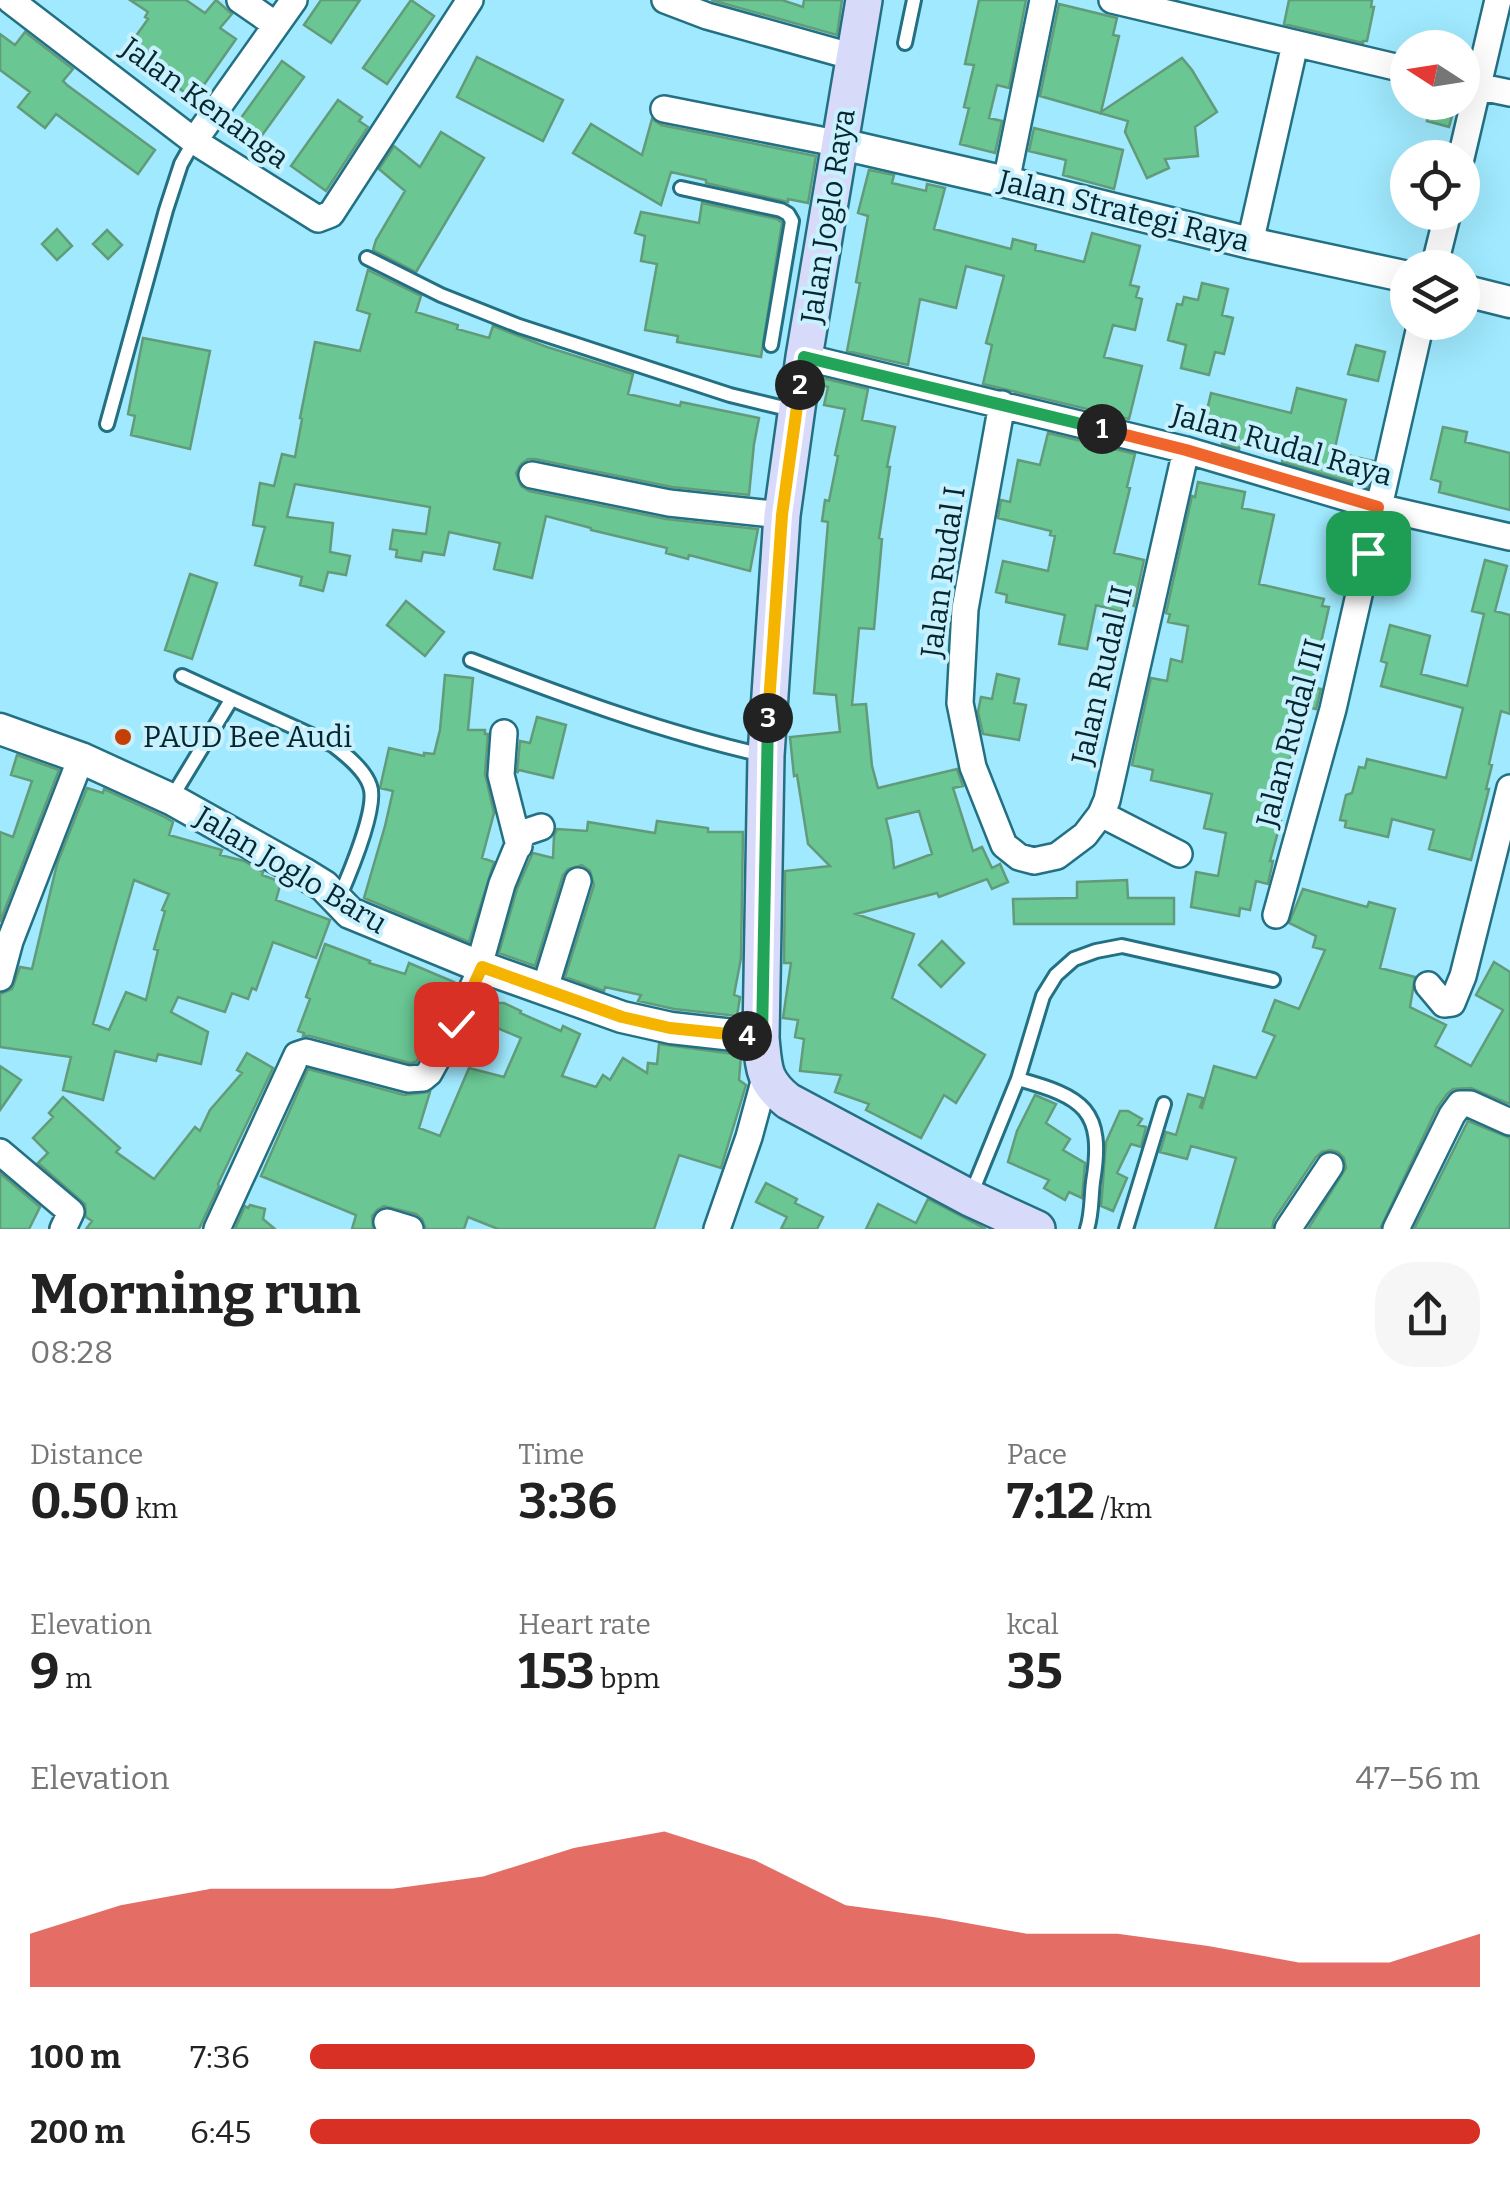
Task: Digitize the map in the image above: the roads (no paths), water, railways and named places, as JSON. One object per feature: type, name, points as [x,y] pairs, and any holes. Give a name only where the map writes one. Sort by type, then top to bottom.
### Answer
[{"type":"main road","name":"Jalan Joglo Raya","points":[[766,1078],[762,1038],[766,755],[782,515],[796,411],[788,351],[801,282],[840,144],[864,0]]},
{"type":"main road","points":[[766,1078],[788,1101],[981,1212],[1037,1229]]},
{"type":"street","name":"Jalan Kenanga","points":[[10,0],[194,141],[318,219],[331,214],[470,0]]},
{"type":"street","points":[[240,0],[276,25]]},
{"type":"street","points":[[194,141],[294,0]]},
{"type":"street","points":[[666,0],[854,57]]},
{"type":"street","points":[[1006,182],[1043,0]]},
{"type":"street","points":[[1112,0],[1390,66]]},
{"type":"street","points":[[1480,54],[1498,0]]},
{"type":"street","points":[[1251,239],[1295,44]]},
{"type":"street","points":[[1480,86],[1510,93]]},
{"type":"street","points":[[664,109],[840,144]]},
{"type":"street","name":"Jalan Strategi Raya","points":[[840,144],[1390,273]]},
{"type":"street","points":[[1480,294],[1510,302]]},
{"type":"street","name":"Jalan Rudal III","points":[[1276,915],[1333,709],[1417,340]]},
{"type":"street","name":"Jalan Rudal Raya","points":[[788,351],[1186,450],[1378,507],[1510,537]]},
{"type":"street","name":"Jalan Rudal I","points":[[1002,404],[965,610],[960,703],[972,767],[1004,845],[1018,856]]},
{"type":"street","name":"Jalan Rudal II","points":[[1018,856],[1034,861],[1057,856],[1085,835],[1101,814],[1112,781],[1186,450]]},
{"type":"street","points":[[532,475],[668,503],[782,515]]},
{"type":"street","name":"Jalan Joglo Baru","points":[[0,729],[81,758],[171,799],[324,886],[350,913],[480,967],[622,1017],[670,1028],[762,1038]]},
{"type":"street","points":[[504,733],[502,775],[518,846]]},
{"type":"street","points":[[0,974],[81,758]]},
{"type":"street","points":[[1428,984],[1444,1004],[1452,1003],[1463,976],[1510,788]]},
{"type":"street","points":[[1101,814],[1179,854]]},
{"type":"street","points":[[217,1229],[297,1055],[306,1052],[408,1079],[428,1074],[456,1024],[480,967],[502,884],[523,833],[541,828]]},
{"type":"street","points":[[545,988],[578,881]]},
{"type":"street","points":[[717,1229],[766,1078]]},
{"type":"street","points":[[1396,1229],[1460,1104],[1470,1104],[1510,1122]]},
{"type":"street","points":[[0,1152],[71,1212],[63,1229]]},
{"type":"street","points":[[1288,1229],[1330,1166]]},
{"type":"lane","points":[[905,43],[914,0]]},
{"type":"lane","points":[[106,424],[170,198],[194,141]]},
{"type":"lane","points":[[681,188],[788,214],[801,282]]},
{"type":"lane","points":[[366,258],[441,295],[519,326],[712,389],[796,411]]},
{"type":"lane","points":[[471,660],[609,712],[766,755]]},
{"type":"lane","points":[[182,676],[333,746],[370,784],[373,802],[338,900]]},
{"type":"lane","points":[[171,799],[231,700]]},
{"type":"lane","points":[[981,1212],[1043,996],[1064,966],[1096,951],[1122,946],[1273,980]]},
{"type":"lane","points":[[1018,1079],[1048,1087],[1081,1103],[1093,1121],[1097,1146],[1087,1229]]},
{"type":"lane","points":[[1126,1229],[1164,1104]]},
{"type":"place","name":"PAUD Bee Audi","points":[[123,737]]}]
